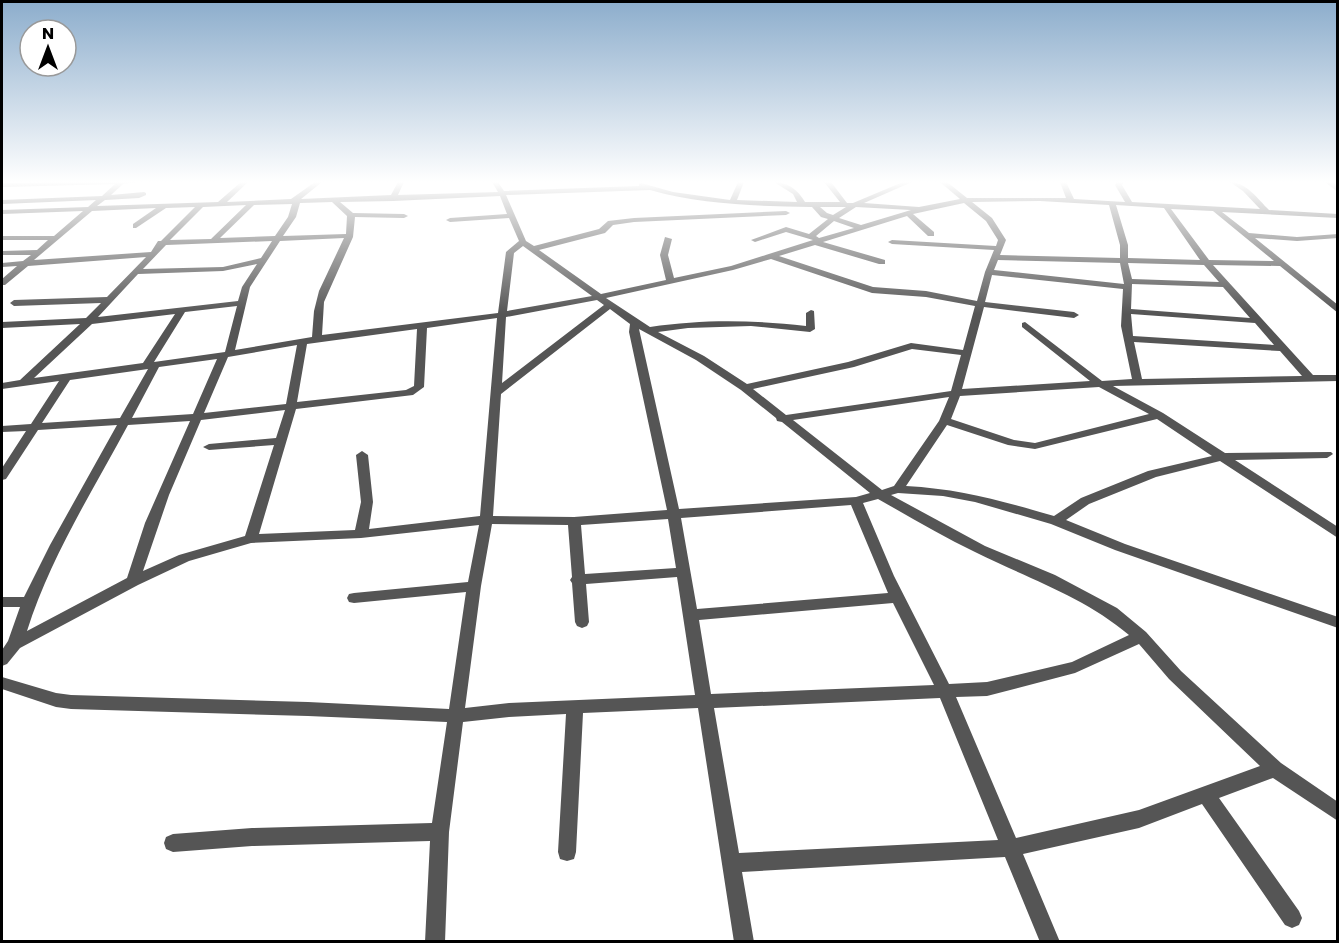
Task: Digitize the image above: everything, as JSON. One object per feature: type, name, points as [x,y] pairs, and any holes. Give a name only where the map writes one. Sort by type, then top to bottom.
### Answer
[{"type":"street","points":[[2,283],[70,226]]},
{"type":"street","points":[[23,383],[90,321],[179,226]]},
{"type":"street","points":[[213,241],[228,226]]},
{"type":"street","points":[[133,581],[142,546],[227,355],[239,321],[241,303],[251,278],[286,226]]},
{"type":"street","points":[[317,339],[320,302],[349,236],[350,226]]},
{"type":"street","points":[[518,226],[528,245],[635,323],[700,358],[745,388],[781,419],[881,495],[980,549],[1082,595],[1112,612],[1141,636],[1175,675],[1275,769],[1338,813]]},
{"type":"street","points":[[435,942],[440,832],[474,586],[486,520],[502,315],[510,252],[528,245],[602,231],[608,226]]},
{"type":"street","points":[[810,237],[822,226]]},
{"type":"street","points":[[856,226],[862,228]]},
{"type":"street","points":[[2,386],[227,355],[317,339],[422,327],[600,297],[774,257],[868,226]]},
{"type":"street","points":[[922,226],[931,234]]},
{"type":"street","points":[[898,489],[945,422],[956,393],[988,273],[1002,240],[994,226]]},
{"type":"street","points":[[1119,226],[1124,245],[1129,339],[1138,382]]},
{"type":"street","points":[[1179,226],[1206,263],[1311,379]]},
{"type":"street","points":[[1235,226],[1338,310]]},
{"type":"street","points":[[755,240],[786,229],[882,262]]},
{"type":"street","points":[[1245,235],[1298,239],[1338,235]]},
{"type":"street","points":[[161,243],[349,236]]},
{"type":"street","points":[[2,237],[56,238]]},
{"type":"street","points":[[668,239],[662,255],[671,281]]},
{"type":"street","points":[[892,242],[997,253],[1124,262],[1281,264]]},
{"type":"street","points":[[2,253],[39,252]]},
{"type":"street","points":[[2,265],[152,254]]},
{"type":"street","points":[[774,257],[867,289],[1074,315]]},
{"type":"street","points":[[136,272],[223,269],[263,260]]},
{"type":"street","points":[[988,273],[1127,284],[1226,285]]},
{"type":"street","points":[[14,303],[110,300]]},
{"type":"street","points":[[2,325],[90,321],[241,303]]},
{"type":"street","points":[[496,393],[610,305]]},
{"type":"street","points":[[2,660],[15,644],[29,602],[57,544],[182,310]]},
{"type":"street","points":[[1126,311],[1259,321]]},
{"type":"street","points":[[651,330],[688,325],[751,323],[810,329],[811,313]]},
{"type":"street","points":[[635,323],[634,332],[674,515],[744,942]]},
{"type":"street","points":[[1025,325],[1099,383],[1159,415],[1338,534]]},
{"type":"street","points":[[2,429],[198,417],[409,393],[417,390],[422,327]]},
{"type":"street","points":[[1129,339],[1284,348]]},
{"type":"street","points":[[251,539],[291,408],[302,342]]},
{"type":"street","points":[[745,388],[850,365],[910,345],[966,353]]},
{"type":"street","points":[[2,476],[67,377]]},
{"type":"street","points":[[781,419],[978,390],[1099,383],[1338,378]]},
{"type":"street","points":[[945,422],[1012,443],[1035,446],[1159,415]]},
{"type":"street","points":[[209,447],[281,441]]},
{"type":"street","points":[[1056,521],[1085,501],[1152,474],[1221,457],[1327,454]]},
{"type":"street","points":[[361,534],[367,502],[362,455]]},
{"type":"street","points":[[15,644],[133,581],[184,558],[251,539],[361,534],[486,520],[574,521],[856,501],[898,489],[954,494],[1056,521],[1120,547],[1338,623]]},
{"type":"street","points":[[856,501],[887,576],[945,691],[1050,942]]},
{"type":"street","points":[[574,521],[582,622]]},
{"type":"street","points":[[577,580],[683,572]]},
{"type":"street","points":[[354,598],[474,586]]},
{"type":"street","points":[[691,615],[898,597]]},
{"type":"street","points":[[2,602],[29,602]]},
{"type":"street","points":[[2,683],[56,700],[71,702],[457,716],[508,710],[987,689],[1075,667],[1141,636]]},
{"type":"street","points":[[567,852],[575,707]]},
{"type":"street","points":[[730,863],[1010,848],[1139,819],[1275,769]]},
{"type":"street","points":[[1206,795],[1292,918]]},
{"type":"street","points":[[173,843],[252,837],[440,832]]}]
